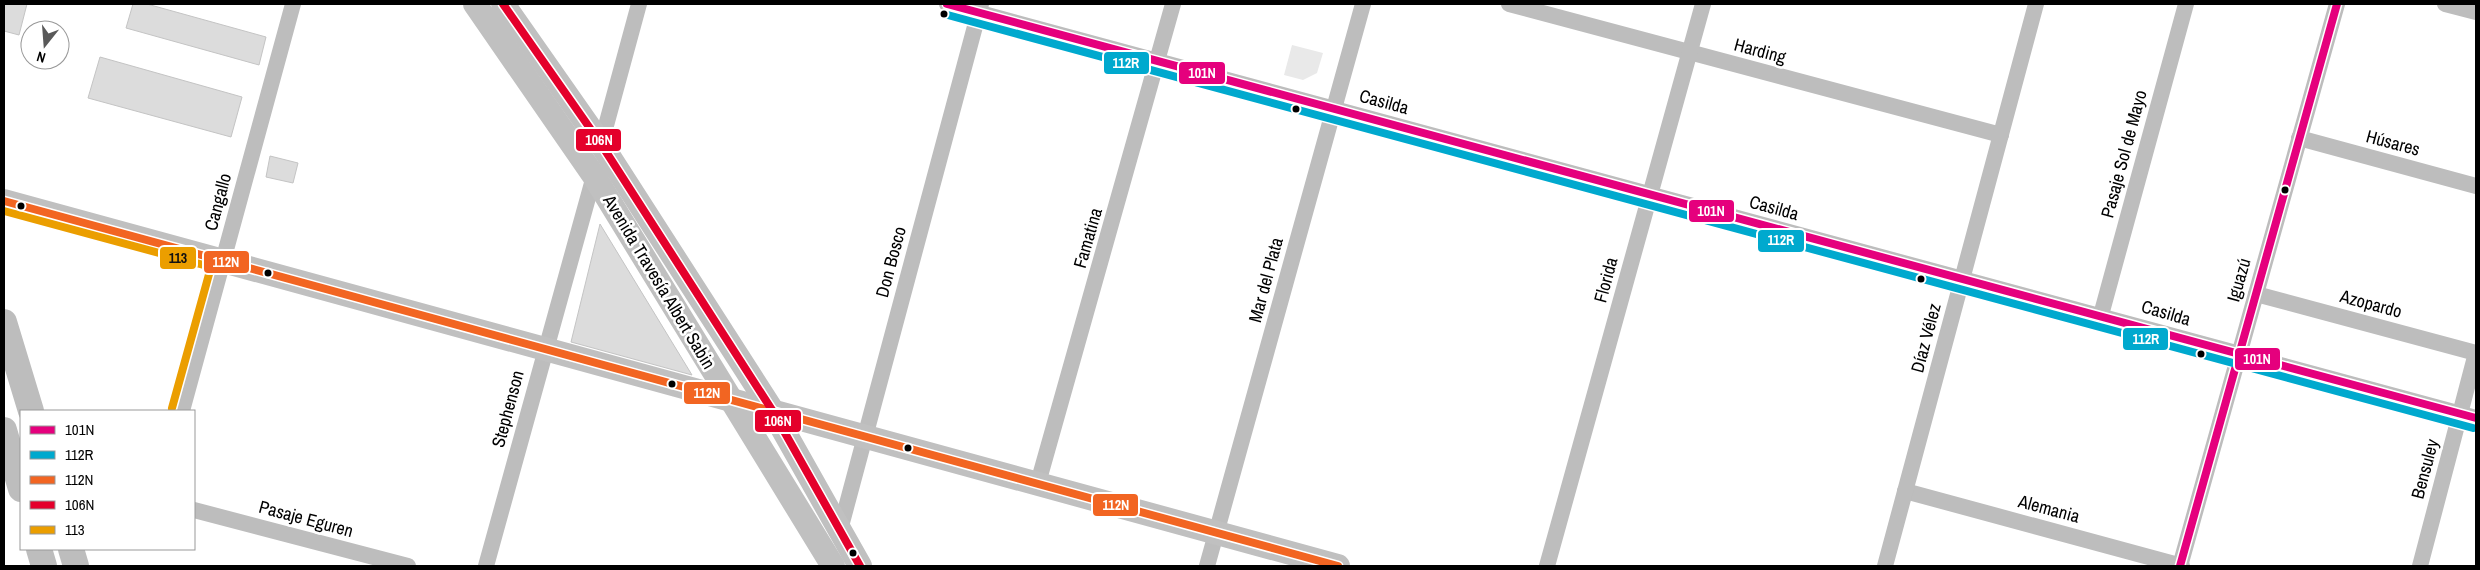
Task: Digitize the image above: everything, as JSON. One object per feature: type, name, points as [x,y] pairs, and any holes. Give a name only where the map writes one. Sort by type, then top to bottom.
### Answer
[{"type":"main road","name":"Avenida Travesía Albert Sabin","points":[[475,4],[594,176],[831,565]]},
{"type":"main road","name":"Avenida Travesía Albert Sabin","points":[[502,4],[601,144],[772,410],[860,566]]},
{"type":"main road","points":[[4,201],[1338,566]]},
{"type":"main road","points":[[4,322],[31,410]]},
{"type":"main road","points":[[4,430],[20,486]]},
{"type":"main road","points":[[39,550],[44,566]]},
{"type":"main road","points":[[71,550],[76,566]]},
{"type":"street","name":"Cangallo","points":[[182,410],[293,4]]},
{"type":"street","points":[[601,144],[639,4]]},
{"type":"street","name":"Casilda","points":[[947,4],[980,8],[1159,61],[1650,196],[2101,315],[2468,416]]},
{"type":"street","name":"Famatina","points":[[1038,483],[1159,61],[1173,4]]},
{"type":"street","name":"Mar del Plata","points":[[1207,566],[1363,4]]},
{"type":"street","name":"Harding","points":[[1509,4],[2001,135]]},
{"type":"street","name":"Florida","points":[[1547,566],[1703,4]]},
{"type":"street","name":"Díaz Vélez","points":[[1885,566],[2036,4]]},
{"type":"street","name":"Pasaje Sol de Mayo","points":[[2101,315],[2186,4]]},
{"type":"street","name":"Iguazú","points":[[2181,566],[2337,4]]},
{"type":"street","points":[[2445,4],[2476,12]]},
{"type":"street","name":"Don Bosco","points":[[840,530],[980,8]]},
{"type":"street","name":"Húsares","points":[[2299,138],[2476,186]]},
{"type":"street","name":"Stephenson","points":[[486,566],[594,176]]},
{"type":"street","name":"Azopardo","points":[[2256,294],[2476,353]]},
{"type":"street","name":"Bensuley","points":[[2420,566],[2468,416],[2476,353]]},
{"type":"street","name":"Alemania","points":[[1905,491],[2181,566]]},
{"type":"street","name":"Pasaje Eguren","points":[[195,510],[408,566]]},
{"type":"shaded area","points":[[1292,45],[1323,53],[1317,73],[1303,80],[1284,75]]},
{"type":"building","points":[[4,4],[27,4],[23,20],[20,20],[19,35],[4,31]]},
{"type":"building","points":[[133,4],[147,4],[266,37],[259,65],[126,28]]},
{"type":"building","points":[[100,57],[242,97],[231,137],[88,98]]},
{"type":"building","points":[[270,156],[298,163],[293,183],[266,177]]},
{"type":"building","points":[[600,224],[692,375],[571,342]]},
{"type":"transit line","name":"106N","points":[[503,4],[601,144],[772,410],[860,566]]},
{"type":"transit line","name":"101N","points":[[947,4],[2476,418]]},
{"type":"transit line","name":"101N","points":[[2180,566],[2337,4]]},
{"type":"transit line","name":"112R","points":[[944,14],[2473,428]]},
{"type":"transit line","name":"112N","points":[[4,201],[1338,566]]},
{"type":"transit line","name":"113","points":[[4,211],[211,267],[172,408]]}]
